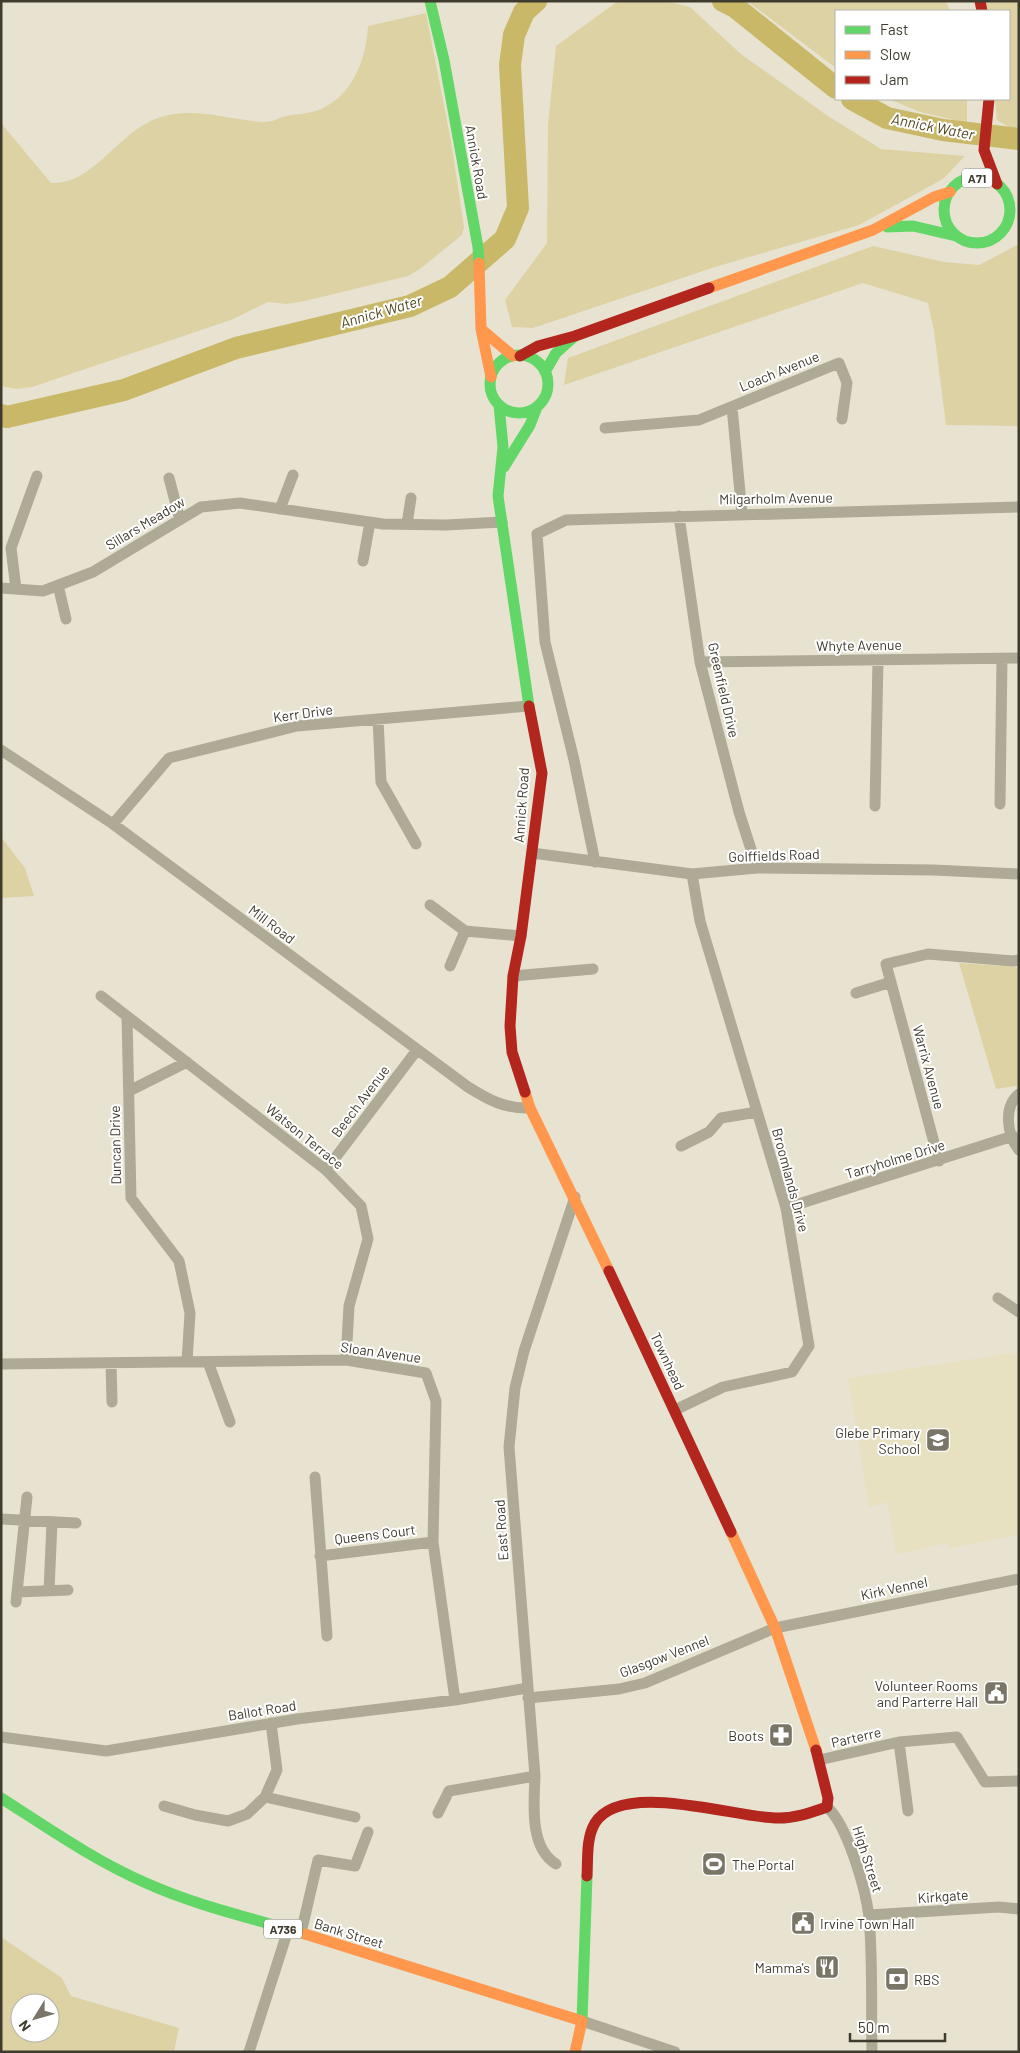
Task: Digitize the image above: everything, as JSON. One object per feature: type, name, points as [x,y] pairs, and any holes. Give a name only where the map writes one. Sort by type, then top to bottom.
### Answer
[{"type":"main road","name":"Annick Road","points":[[430,1],[444,60],[478,247],[481,329],[491,377]]},
{"type":"main road","name":"A71","points":[[956,236],[946,221],[944,210],[950,192],[964,180],[984,150],[989,104]]},
{"type":"main road","name":"A71","points":[[984,150],[1010,208],[1006,227]]},
{"type":"main road","name":"A71","points":[[964,180],[986,179],[1019,198]]},
{"type":"main road","points":[[575,336],[556,353],[545,372],[547,391],[537,407],[521,413],[509,412],[498,405],[490,390],[491,377],[496,366],[504,360],[538,346],[575,336],[873,230],[934,197],[950,192]]},
{"type":"main road","points":[[873,230],[904,225],[925,227],[956,236],[966,242],[977,244],[993,239],[1006,227],[1019,221]]},
{"type":"main road","points":[[481,329],[502,349],[517,356],[533,360],[545,372]]},
{"type":"main road","name":"Annick Road","points":[[498,405],[503,435],[498,496],[529,706],[542,773],[521,936],[513,976],[510,1026],[512,1052],[530,1108]]},
{"type":"main road","name":"Annick Road","points":[[500,473],[530,425],[537,407]]},
{"type":"main road","name":"Townhead","points":[[530,1108],[575,1196],[775,1628]]},
{"type":"main road","name":"High Street","points":[[775,1628],[819,1760],[828,1798],[827,1806]]},
{"type":"main road","name":"Bank Street","points":[[1,1798],[77,1846],[145,1883],[233,1915],[301,1933],[582,2022]]},
{"type":"main road","points":[[575,2052],[582,2022],[588,1850],[592,1828],[602,1814],[619,1806],[646,1802],[773,1818],[798,1817],[827,1806]]},
{"type":"street","name":"Loach Avenue","points":[[605,428],[699,420],[839,363],[847,383],[842,419]]},
{"type":"street","name":"Loach Avenue","points":[[732,407],[742,514]]},
{"type":"street","points":[[280,509],[293,475]]},
{"type":"street","points":[[16,589],[11,548],[37,476]]},
{"type":"street","points":[[169,478],[180,520]]},
{"type":"street","points":[[407,524],[410,498]]},
{"type":"street","name":"Sillars Meadow","points":[[1,588],[43,591],[94,572],[201,507],[240,503],[370,522],[407,524],[502,522]]},
{"type":"street","name":"Milgarholm Avenue","points":[[594,862],[574,760],[545,642],[537,534],[566,520],[1019,507]]},
{"type":"street","name":"Greenfield Drive","points":[[679,516],[700,662],[739,812],[757,868]]},
{"type":"street","points":[[363,561],[370,522]]},
{"type":"street","points":[[58,585],[66,619]]},
{"type":"street","points":[[1000,804],[1002,658]]},
{"type":"street","name":"Whyte Avenue","points":[[700,662],[1019,658]]},
{"type":"street","points":[[875,806],[878,660]]},
{"type":"street","name":"Kerr Drive","points":[[113,824],[169,758],[297,726],[529,706]]},
{"type":"street","points":[[378,719],[381,782],[416,844]]},
{"type":"street","name":"Mill Road","points":[[1,750],[113,824],[417,1050],[487,1099],[513,1108],[530,1108]]},
{"type":"street","name":"Golffields Road","points":[[532,853],[692,874],[757,868],[933,870],[1019,874]]},
{"type":"street","name":"Broomlands Drive","points":[[675,1410],[723,1386],[792,1372],[809,1346],[786,1208],[700,921],[692,874]]},
{"type":"street","points":[[430,906],[465,931],[521,936]]},
{"type":"street","points":[[450,966],[465,931]]},
{"type":"street","name":"Warrix Avenue","points":[[939,1161],[886,964],[928,954],[1019,960]]},
{"type":"street","points":[[513,976],[593,969]]},
{"type":"street","points":[[856,994],[891,982]]},
{"type":"street","name":"Watson Terrace","points":[[102,996],[326,1170],[362,1206],[368,1238],[350,1306],[346,1360]]},
{"type":"street","name":"Duncan Drive","points":[[127,1016],[131,1198],[179,1261],[190,1313],[187,1362]]},
{"type":"street","name":"Beech Avenue","points":[[326,1170],[417,1050]]},
{"type":"street","name":"Duncan Drive","points":[[129,1091],[187,1062]]},
{"type":"street","points":[[1019,1094],[1009,1109],[1012,1136],[1019,1150]]},
{"type":"street","points":[[681,1146],[709,1132],[721,1118],[757,1112]]},
{"type":"street","name":"Tarryholme Drive","points":[[786,1208],[939,1161],[1012,1136]]},
{"type":"street","name":"East Road","points":[[556,1864],[548,1859],[533,1819],[535,1776],[509,1447],[514,1395],[524,1351],[575,1196]]},
{"type":"street","points":[[998,1298],[1019,1312]]},
{"type":"street","name":"Sloan Avenue","points":[[1,1364],[346,1360],[426,1373],[436,1401],[433,1542],[455,1700]]},
{"type":"street","points":[[208,1362],[230,1422]]},
{"type":"street","points":[[112,1363],[112,1402]]},
{"type":"street","name":"Queens Court","points":[[316,1477],[327,1636]]},
{"type":"street","points":[[27,1496],[16,1597],[48,1591],[68,1590]]},
{"type":"street","points":[[1,1520],[76,1523]]},
{"type":"street","points":[[48,1591],[52,1522]]},
{"type":"street","name":"Queens Court","points":[[320,1556],[433,1542]]},
{"type":"street","name":"Kirk Vennel","points":[[775,1628],[1019,1579]]},
{"type":"street","name":"Glasgow Vennel","points":[[528,1693],[619,1689],[645,1683],[775,1628]]},
{"type":"street","name":"Ballot Road","points":[[1,1737],[106,1751],[271,1723],[455,1700],[528,1693]]},
{"type":"street","points":[[164,1806],[195,1815],[228,1821],[247,1814],[265,1797],[277,1770],[271,1723]]},
{"type":"street","name":"Parterre","points":[[819,1760],[899,1742],[957,1737],[984,1782],[1019,1781]]},
{"type":"street","name":"Parterre","points":[[899,1742],[908,1811]]},
{"type":"street","points":[[438,1813],[449,1791],[535,1776]]},
{"type":"street","points":[[265,1797],[355,1818]]},
{"type":"street","name":"High Street","points":[[827,1806],[839,1820],[850,1847],[869,1916],[872,2052]]},
{"type":"street","points":[[301,1933],[318,1860],[355,1866],[368,1832]]},
{"type":"street","name":"Kirkgate","points":[[869,1916],[999,1907],[1019,1909]]},
{"type":"street","points":[[249,2052],[288,1930]]},
{"type":"street","name":"Bank Street","points":[[582,2022],[675,2052]]},
{"type":"shaded area","points":[[618,1],[666,1],[690,7],[741,54],[828,116],[881,149],[965,156],[943,179],[859,225],[715,267],[533,328],[512,327],[505,300],[547,243],[548,125],[556,46]]},
{"type":"shaded area","points":[[747,1],[946,1],[950,10],[835,10],[835,67]]},
{"type":"shaded area","points":[[978,1],[1016,1],[1019,6],[1019,133],[997,120],[995,100],[1010,100],[1010,10],[981,10]]},
{"type":"shaded area","points":[[426,13],[451,141],[464,227],[462,235],[420,269],[408,276],[305,301],[286,304],[268,302],[231,320],[32,387],[16,389],[1,386],[1,123],[51,183],[65,182],[91,169],[137,129],[163,116],[192,113],[264,122],[316,111],[339,97],[355,77],[364,52],[368,26]]},
{"type":"shaded area","points":[[891,100],[967,100],[967,123],[920,112]]},
{"type":"shaded area","points":[[1019,244],[1019,426],[946,425],[934,331],[928,303],[863,283],[564,385],[568,358],[873,246],[944,262],[979,265]]},
{"type":"shaded area","points":[[1,837],[25,868],[34,896],[1,898]]},
{"type":"shaded area","points":[[959,963],[1019,967],[1019,1092],[1016,1086],[996,1089]]},
{"type":"shaded area","name":"Glebe Primary School","points":[[1019,1352],[1019,1535],[949,1548],[948,1543],[896,1554],[887,1502],[869,1507],[848,1378]]},
{"type":"shaded area","points":[[1,1937],[62,1978],[71,1996],[179,2028],[174,2052],[1,2052]]},
{"type":"waterway","name":"Annick Water","points":[[1,415],[7,417],[124,390],[236,348],[410,306],[450,287],[505,239],[518,208],[510,65],[514,35],[524,12],[536,1]]},
{"type":"waterway","name":"Annick Water","points":[[723,1],[735,7],[835,87]]},
{"type":"waterway","name":"Annick Water","points":[[854,100],[887,118],[943,130],[1019,139]]},
{"type":"traffic: fast","points":[[430,1],[444,60],[478,247],[479,263]]},
{"type":"traffic: fast","points":[[977,177],[990,180],[1000,187],[1007,197],[1010,210],[1007,223],[1000,233],[990,240],[977,243],[964,240],[954,233],[947,223],[944,210],[947,197],[954,187],[964,180],[977,177]]},
{"type":"traffic: fast","points":[[887,227],[913,226],[956,236]]},
{"type":"traffic: fast","points":[[545,372],[556,353],[574,337]]},
{"type":"traffic: fast","points":[[519,355],[535,360],[543,368],[548,384],[543,400],[535,408],[519,413],[503,408],[495,400],[490,384],[495,368],[503,360],[519,355]]},
{"type":"traffic: fast","points":[[499,405],[503,447],[498,496],[529,706]]},
{"type":"traffic: fast","points":[[504,467],[530,425],[537,407]]},
{"type":"traffic: fast","points":[[1,1798],[108,1865],[146,1883],[205,1905],[305,1934]]},
{"type":"traffic: fast","points":[[582,2021],[587,1876]]},
{"type":"traffic: slow","points":[[709,288],[873,230],[934,197],[950,192]]},
{"type":"traffic: slow","points":[[479,263],[481,329],[491,377]]},
{"type":"traffic: slow","points":[[481,329],[513,356]]},
{"type":"traffic: slow","points":[[525,1092],[530,1108],[609,1271]]},
{"type":"traffic: slow","points":[[731,1532],[775,1628],[816,1750]]},
{"type":"traffic: slow","points":[[305,1934],[582,2021],[575,2052]]},
{"type":"traffic: jam","points":[[980,1],[982,10]]},
{"type":"traffic: jam","points":[[989,100],[984,150],[997,184]]},
{"type":"traffic: jam","points":[[520,356],[538,346],[575,336],[709,288]]},
{"type":"traffic: jam","points":[[525,1092],[512,1052],[510,1026],[513,976],[521,936],[542,773],[529,706]]},
{"type":"traffic: jam","points":[[609,1271],[731,1532]]},
{"type":"traffic: jam","points":[[587,1876],[590,1835],[595,1823],[609,1810],[629,1804],[653,1802],[679,1804],[775,1818],[795,1817],[827,1807],[828,1798],[816,1750]]},
{"type":"place","name":"Glebe Primary School","points":[[938,1440]]},
{"type":"place","name":"Volunteer Rooms and Parterre Hall","points":[[996,1693]]},
{"type":"place","name":"Boots","points":[[781,1735]]},
{"type":"place","name":"The Portal","points":[[714,1864]]},
{"type":"place","name":"Irvine Town Hall","points":[[803,1923]]},
{"type":"place","name":"Mamma's","points":[[827,1967]]},
{"type":"place","name":"RBS","points":[[897,1979]]}]
